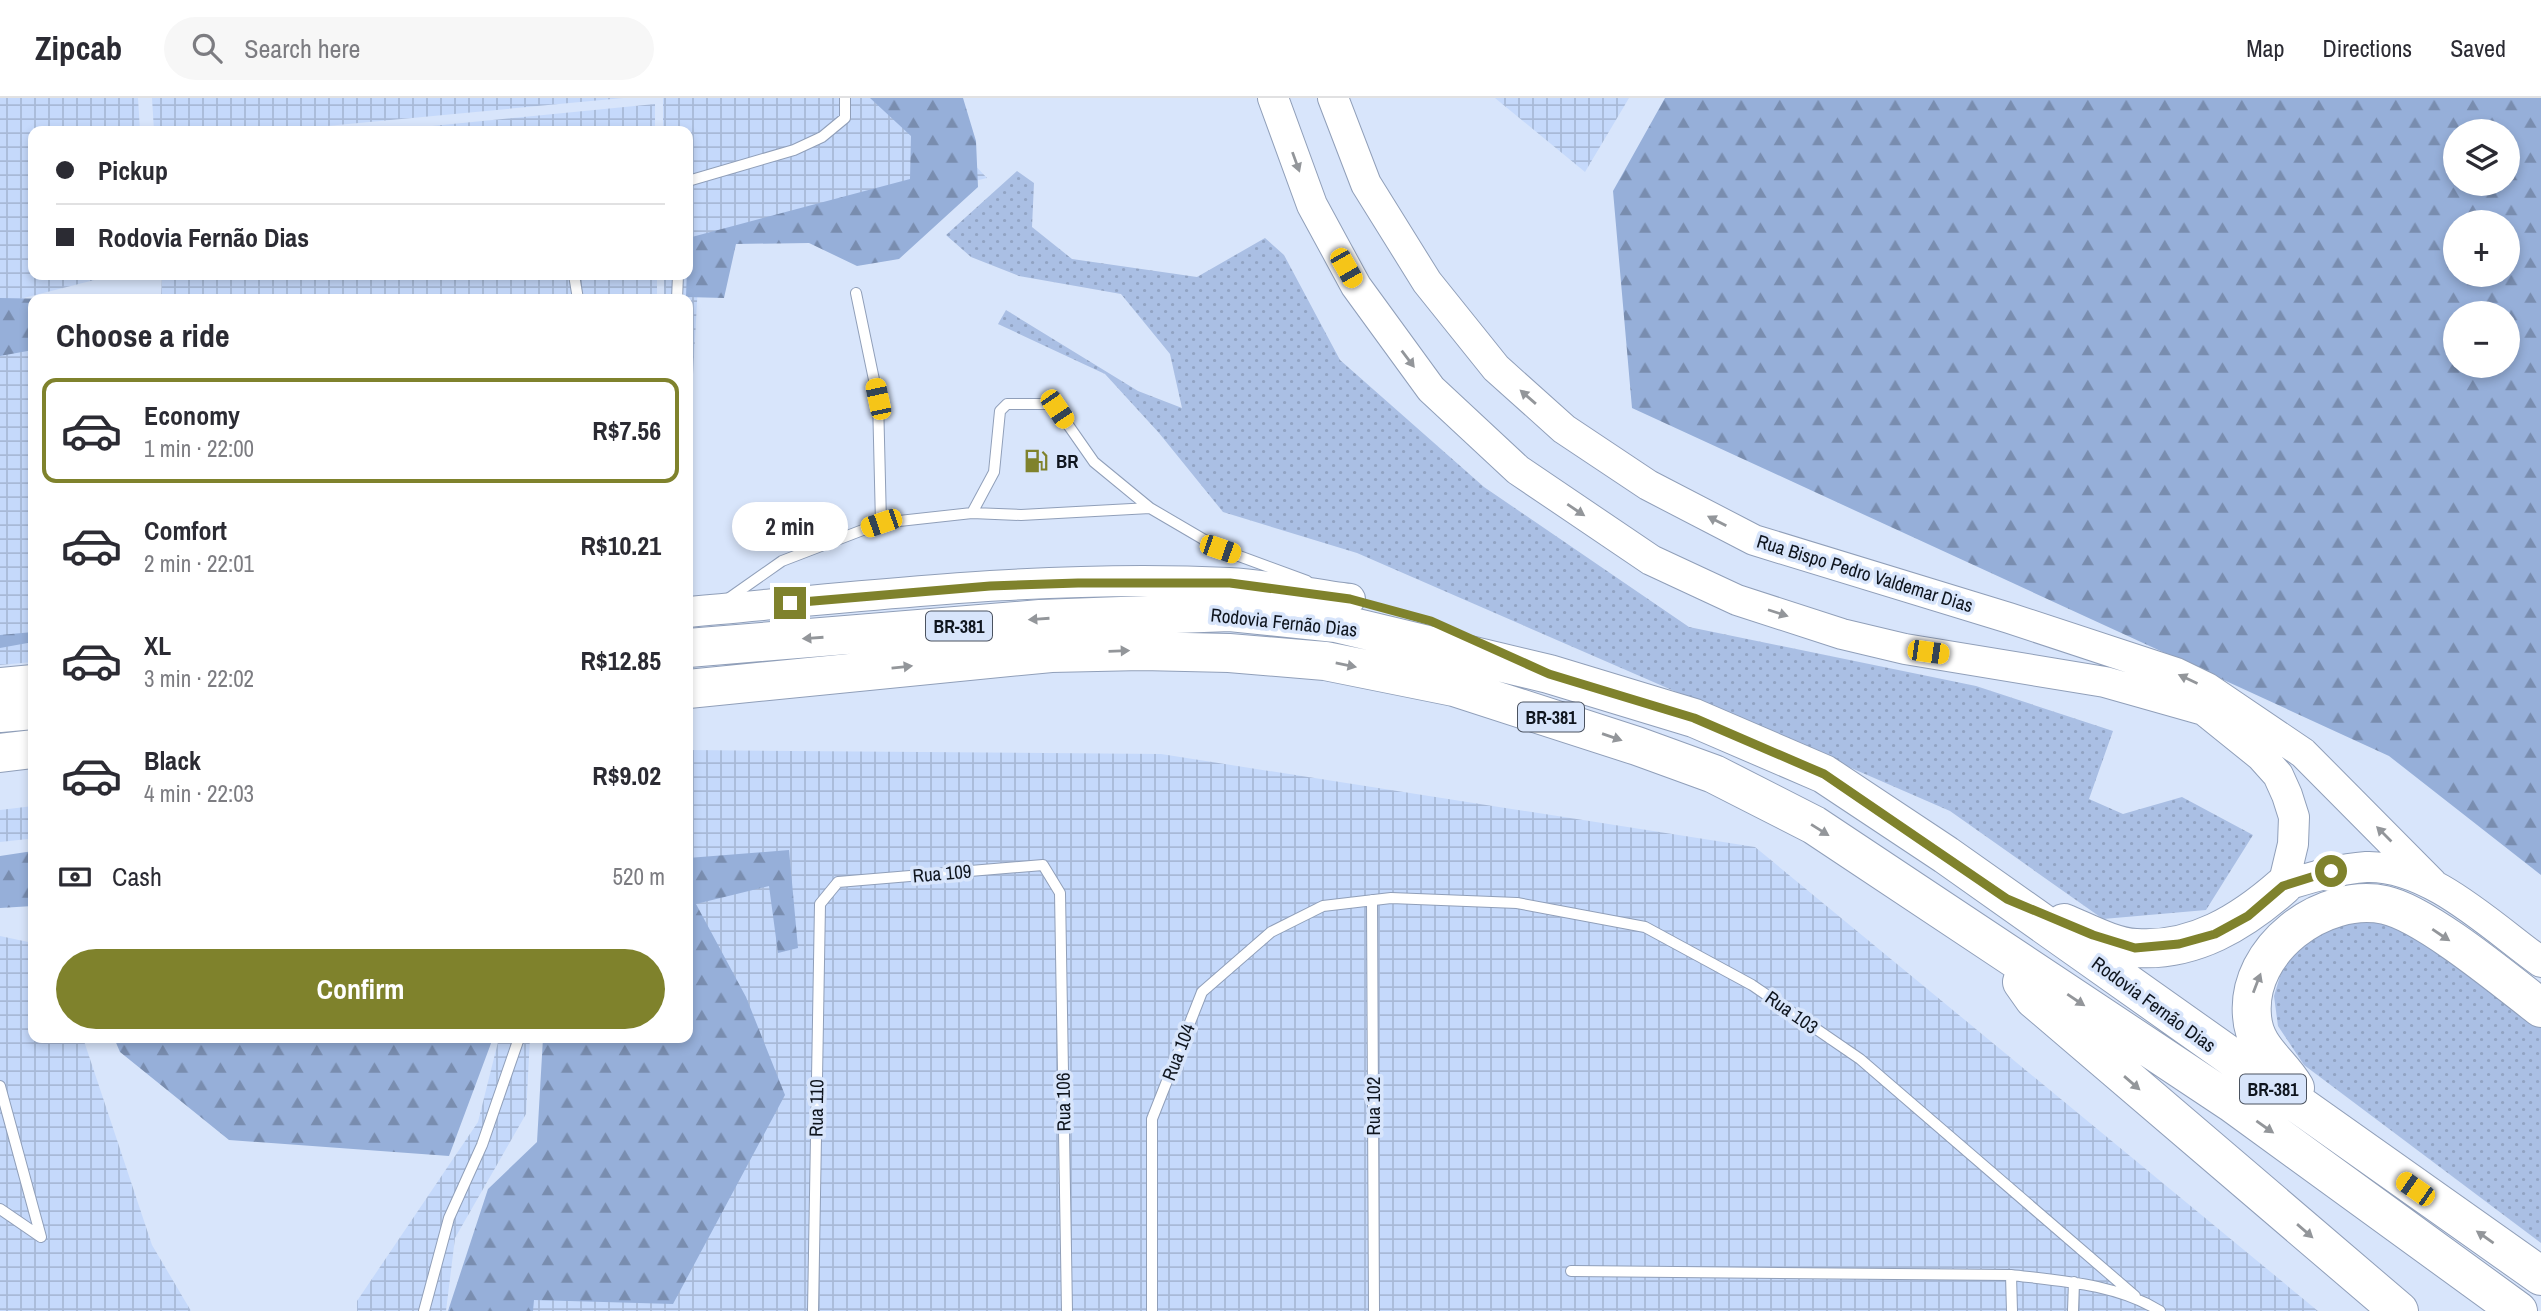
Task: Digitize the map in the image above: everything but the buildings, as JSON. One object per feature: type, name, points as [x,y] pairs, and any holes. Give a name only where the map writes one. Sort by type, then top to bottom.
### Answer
[{"type":"highway","name":"BR-381","points":[[1350,599],[1431,621],[1549,674]]},
{"type":"highway","name":"Rodovia Fernão Dias","points":[[693,648],[1040,619],[1230,612],[1336,623],[1549,674],[1694,718],[1824,774],[2007,899],[2541,1276]]},
{"type":"highway","name":"Rodovia Fernão Dias","points":[[693,689],[1051,653],[1142,651],[1325,661],[1454,687],[1614,738],[1714,774],[1814,825],[2232,1103],[2518,1311]]},
{"type":"highway","points":[[0,713],[28,710]]},
{"type":"highway","name":"BR-381","points":[[2007,899],[2093,935],[2135,948],[2179,944],[2215,934],[2248,916],[2283,886]]},
{"type":"highway","name":"BR-381","points":[[2311,1116],[2291,1082],[2261,1049],[2252,1017],[2253,989],[2266,964],[2280,944],[2308,917],[2344,905],[2385,905],[2414,917],[2485,964],[2541,1008]]},
{"type":"highway","name":"BR-381","points":[[1999,948],[2034,999],[2399,1311]]},
{"type":"main road","points":[[1273,98],[1312,205],[1356,286],[1431,389],[1518,470],[1651,560],[1737,600],[1842,634],[1905,649],[2105,682],[2204,710],[2260,756],[2278,775],[2287,795],[2294,817],[2293,845],[2283,886]]},
{"type":"main road","name":"Rua Bispo Pedro Valdemar Dias","points":[[1333,98],[1366,184],[1427,282],[1496,368],[1564,429],[1648,485],[1754,540],[1996,614],[2176,673],[2207,688],[2303,753],[2432,883]]},
{"type":"main road","name":"Rodovia Fernão Dias","points":[[700,611],[990,586],[1078,583],[1230,583],[1350,599]]},
{"type":"main road","points":[[0,683],[28,680]]},
{"type":"main road","points":[[2283,886],[2331,871],[2368,867],[2397,870],[2432,883],[2541,962]]},
{"type":"lane","points":[[693,180],[794,150],[822,137],[845,118],[845,98]]},
{"type":"lane","points":[[856,293],[878,399],[881,523]]},
{"type":"lane","points":[[972,513],[994,472],[1000,411],[1007,404],[1048,404],[1057,409],[1094,462],[1150,508],[1220,549],[1283,570],[1350,599]]},
{"type":"lane","points":[[700,611],[782,561],[881,523],[972,513],[1021,515],[1150,508]]},
{"type":"lane","name":"Rua 109","points":[[820,904],[838,882],[1043,865],[1060,893]]},
{"type":"lane","name":"Rua 106","points":[[1060,893],[1067,1311]]},
{"type":"lane","name":"Rua 103","points":[[1372,900],[1391,898],[1517,903],[1645,927],[1752,985],[1860,1059],[2007,1182],[2057,1231],[2135,1296],[2160,1311]]},
{"type":"lane","name":"Rua 104","points":[[1152,1311],[1152,1119],[1202,992],[1271,932],[1323,906],[1372,900]]},
{"type":"lane","name":"Rua 102","points":[[1372,900],[1374,1311]]},
{"type":"lane","name":"Rua 110","points":[[813,1311],[820,904]]},
{"type":"lane","points":[[424,1311],[449,1218],[482,1145],[517,1043]]},
{"type":"lane","points":[[0,1086],[41,1237],[0,1209]]},
{"type":"lane","name":"Rua 103","points":[[1572,1271],[2011,1275],[2074,1282],[2135,1296]]},
{"type":"lane","points":[[2011,1275],[2012,1311]]},
{"type":"lane","points":[[2073,1311],[2074,1282]]},
{"type":"shaded area","points":[[0,98],[138,98],[140,126],[28,126],[28,280],[94,280],[39,294],[28,294],[28,297],[0,304]]},
{"type":"shaded area","points":[[152,98],[623,98],[327,126],[154,126]]},
{"type":"shaded area","points":[[663,98],[937,98],[928,116],[987,178],[700,248],[693,375],[693,294],[664,294],[664,280],[693,280],[693,126],[663,126]]},
{"type":"shaded area","points":[[1495,98],[1629,98],[1585,172]]},
{"type":"shaded area","points":[[655,104],[655,126],[433,126]]},
{"type":"shaded area","points":[[1017,171],[1034,183],[1032,227],[1072,259],[1197,277],[1265,238],[1284,255],[1340,360],[1484,487],[1689,627],[1976,686],[2113,731],[2089,799],[2123,814],[2182,797],[2253,835],[2206,910],[2103,919],[1950,811],[1357,553],[1223,512],[1159,433],[1105,374],[998,324],[1006,310],[1138,391],[1182,408],[1170,354],[1121,294],[1019,276],[971,257],[946,235]]},
{"type":"shaded area","points":[[162,280],[657,280],[657,294],[161,294]]},
{"type":"shaded area","points":[[28,328],[28,662],[0,665],[0,334]]},
{"type":"shaded area","points":[[693,750],[1161,754],[1755,847],[2318,1311],[509,1311],[685,1043],[693,1043]]},
{"type":"shaded area","points":[[28,807],[28,839],[0,842],[0,810]]},
{"type":"shaded area","points":[[2336,917],[2398,917],[2541,1020],[2541,1243],[2304,1065],[2278,1026],[2274,996],[2284,963]]},
{"type":"shaded area","points":[[0,936],[28,942],[28,1043],[85,1043],[152,1245],[191,1311],[0,1311]]},
{"type":"shaded area","points":[[498,1043],[530,1043],[526,1114],[455,1238],[446,1311],[357,1311],[357,1301],[478,1122]]},
{"type":"green space","points":[[870,98],[963,98],[976,141],[978,187],[899,259],[857,266],[809,243],[736,244],[724,298],[693,297],[693,294],[686,294],[687,280],[693,280],[693,237],[910,179],[911,136]]},
{"type":"green space","points":[[1665,98],[2541,98],[2541,875],[2389,756],[1632,408],[1613,191]]},
{"type":"green space","points":[[0,298],[28,298],[28,351],[0,356]]},
{"type":"green space","points":[[28,632],[28,643],[0,648],[0,635]]},
{"type":"green space","points":[[789,850],[798,948],[778,953],[769,886],[696,904],[746,997],[785,1095],[673,1304],[534,1300],[533,1311],[448,1311],[488,1189],[537,1142],[543,1043],[693,1043],[693,858]]},
{"type":"green space","points":[[28,852],[28,906],[0,908],[0,856]]},
{"type":"green space","points":[[116,1043],[491,1043],[449,1156],[229,1140],[120,1052]]},
{"type":"place","name":"BR","points":[[1036,461]]},
{"type":"route","points":[[790,603],[990,586],[1078,583],[1230,583],[1350,599],[1431,621],[1549,674],[1694,718],[1824,774],[2007,899],[2093,935],[2135,948],[2179,944],[2215,934],[2248,916],[2283,886],[2331,871]]}]
